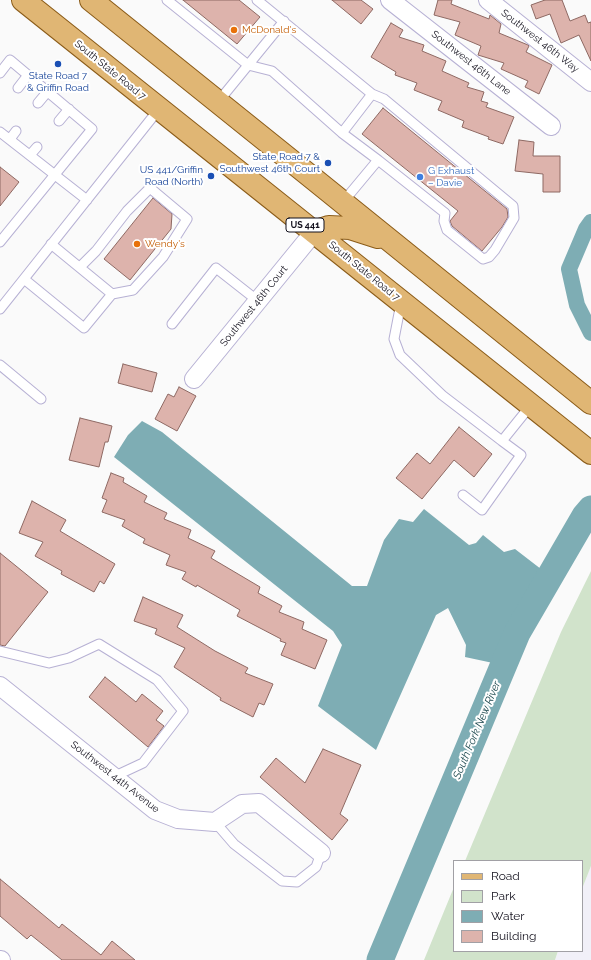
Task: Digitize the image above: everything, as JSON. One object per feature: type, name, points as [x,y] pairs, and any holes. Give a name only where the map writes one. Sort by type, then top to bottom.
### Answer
[{"type":"main road","name":"South State Road 7","points":[[23,0],[589,452]]},
{"type":"main road","points":[[91,0],[591,403]]},
{"type":"main road","points":[[314,232],[329,227],[350,228],[392,242]]},
{"type":"street","name":"Southwest 46th Lane","points":[[390,0],[551,126]]},
{"type":"street","name":"Southwest 46th Way","points":[[488,0],[591,82]]},
{"type":"street","name":"Southwest 46th Court","points":[[194,379],[314,232]]},
{"type":"street","name":"Southwest 44th Avenue","points":[[0,686],[155,810],[178,819],[214,822]]},
{"type":"street","points":[[214,822],[242,804],[259,803],[321,853]]},
{"type":"lane","points":[[166,0],[248,65],[272,71],[342,133],[445,213],[444,221],[447,230],[483,260],[489,257],[496,250],[514,218],[513,206],[384,99],[372,94],[258,0]]},
{"type":"lane","points":[[218,102],[284,21]]},
{"type":"lane","points":[[0,73],[10,60],[92,129],[0,242]]},
{"type":"lane","points":[[18,88],[28,75]]},
{"type":"lane","points":[[38,104],[48,91]]},
{"type":"lane","points":[[342,133],[372,94]]},
{"type":"lane","points":[[59,120],[69,109]]},
{"type":"lane","points":[[1,305],[24,280],[159,109]]},
{"type":"lane","points":[[10,140],[16,131]]},
{"type":"lane","points":[[0,132],[87,200]]},
{"type":"lane","points":[[30,155],[37,147]]},
{"type":"lane","points":[[343,202],[378,160]]},
{"type":"lane","points":[[24,280],[84,328],[112,294],[132,290],[163,257],[187,219],[150,188],[127,211],[96,251],[80,267]]},
{"type":"lane","points":[[51,244],[112,294]]},
{"type":"lane","points":[[172,324],[216,268],[258,301]]},
{"type":"lane","points":[[401,301],[394,339],[400,355],[442,395],[521,455],[482,510],[463,495]]},
{"type":"lane","points":[[0,365],[41,399]]},
{"type":"lane","points":[[502,441],[531,405]]},
{"type":"lane","points":[[0,651],[49,663],[69,658],[99,644],[157,680],[183,711],[143,763],[114,777]]},
{"type":"lane","points":[[214,822],[234,844],[282,881],[297,882],[316,867],[321,853]]},
{"type":"shaded area","points":[[591,866],[591,960],[555,960],[558,952],[583,952],[583,886]]},
{"type":"green space","points":[[591,571],[591,866],[583,886],[583,860],[465,860],[561,632]]},
{"type":"green space","points":[[453,889],[453,952],[558,952],[555,960],[424,960]]},
{"type":"water","points":[[142,421],[162,432],[352,586],[367,586],[384,540],[399,519],[413,522],[424,509],[469,545],[476,543],[483,535],[504,552],[515,549],[550,576],[517,633],[493,663],[465,657],[466,645],[448,608],[436,615],[376,750],[318,706],[342,645],[333,631],[114,457],[128,435]]},
{"type":"building","name":"McDonald's","points":[[183,0],[239,0],[260,17],[237,44]]},
{"type":"building","points":[[332,0],[361,0],[373,9],[361,24]]},
{"type":"building","points":[[438,0],[452,0],[451,4],[489,19],[490,15],[501,24],[499,33],[528,45],[529,46],[526,52],[552,65],[539,94],[525,87],[528,81],[501,69],[504,63],[478,55],[481,46],[455,35],[460,22],[434,15]]},
{"type":"building","points":[[545,0],[562,0],[570,21],[585,15],[588,23],[591,22],[591,61],[579,35],[561,43],[550,14],[536,19],[531,5]]},
{"type":"building","points":[[391,23],[403,30],[399,37],[424,45],[422,51],[446,61],[442,71],[469,83],[467,87],[484,92],[481,101],[488,103],[486,107],[514,117],[503,144],[462,127],[464,121],[438,110],[442,101],[414,90],[417,83],[395,75],[396,72],[371,57]]},
{"type":"building","points":[[383,108],[507,209],[508,217],[502,227],[482,251],[452,226],[450,221],[458,211],[362,134]]},
{"type":"building","points":[[519,140],[534,142],[533,156],[560,156],[560,192],[543,192],[543,174],[515,171]]},
{"type":"building","points":[[0,167],[19,182],[0,206]]},
{"type":"building","name":"Wendy's","points":[[153,198],[172,214],[171,229],[130,280],[104,259]]},
{"type":"building","points":[[123,364],[157,373],[152,392],[118,383]]},
{"type":"building","points":[[179,387],[196,396],[177,431],[155,419],[168,394],[174,397]]},
{"type":"building","points":[[80,418],[112,426],[108,442],[105,442],[99,467],[69,460]]},
{"type":"building","points":[[459,427],[492,454],[474,477],[454,460],[422,499],[396,478],[417,453],[430,464]]},
{"type":"building","points":[[111,473],[124,478],[123,482],[147,496],[144,502],[167,513],[164,519],[191,530],[188,538],[215,551],[211,558],[260,587],[258,593],[282,606],[279,612],[304,622],[302,629],[327,640],[315,669],[281,655],[286,643],[280,641],[281,639],[237,616],[240,610],[197,585],[196,587],[182,579],[186,572],[166,565],[170,555],[143,543],[145,539],[122,526],[125,520],[102,512],[107,500],[102,498]]},
{"type":"building","points":[[32,501],[66,520],[60,531],[115,564],[104,584],[100,581],[94,592],[61,574],[62,571],[35,556],[43,542],[19,533]]},
{"type":"building","points":[[0,553],[48,592],[5,646],[0,645]]},
{"type":"building","points":[[143,597],[183,615],[177,627],[215,651],[248,668],[245,673],[273,684],[264,705],[259,703],[253,717],[220,700],[221,698],[174,667],[185,648],[155,634],[157,629],[134,621]]},
{"type":"building","points":[[105,677],[136,702],[142,694],[163,711],[156,720],[164,726],[148,747],[89,697]]},
{"type":"building","points":[[323,749],[361,765],[340,814],[348,820],[332,840],[260,777],[276,758],[305,783]]},
{"type":"building","points":[[0,879],[59,928],[62,924],[101,955],[112,941],[135,960],[62,960],[31,935],[27,939],[0,916]]},
{"type":"waterway","points":[[591,222],[586,229],[569,269],[577,305],[591,333]]},
{"type":"waterway","name":"South Fork New River","points":[[380,960],[517,633],[585,516],[591,509]]},
{"type":"place","name":"McDonald's","points":[[234,30]]},
{"type":"place","name":"State Road 7 & Griffin Road","points":[[58,64]]},
{"type":"place","name":"State Road 7 & Southwest 46th Court","points":[[328,163]]},
{"type":"place","name":"US 441/Griffin Road (North)","points":[[211,176]]},
{"type":"place","name":"G Exhaust – Davie","points":[[420,177]]},
{"type":"place","name":"Wendy's","points":[[137,244]]}]
